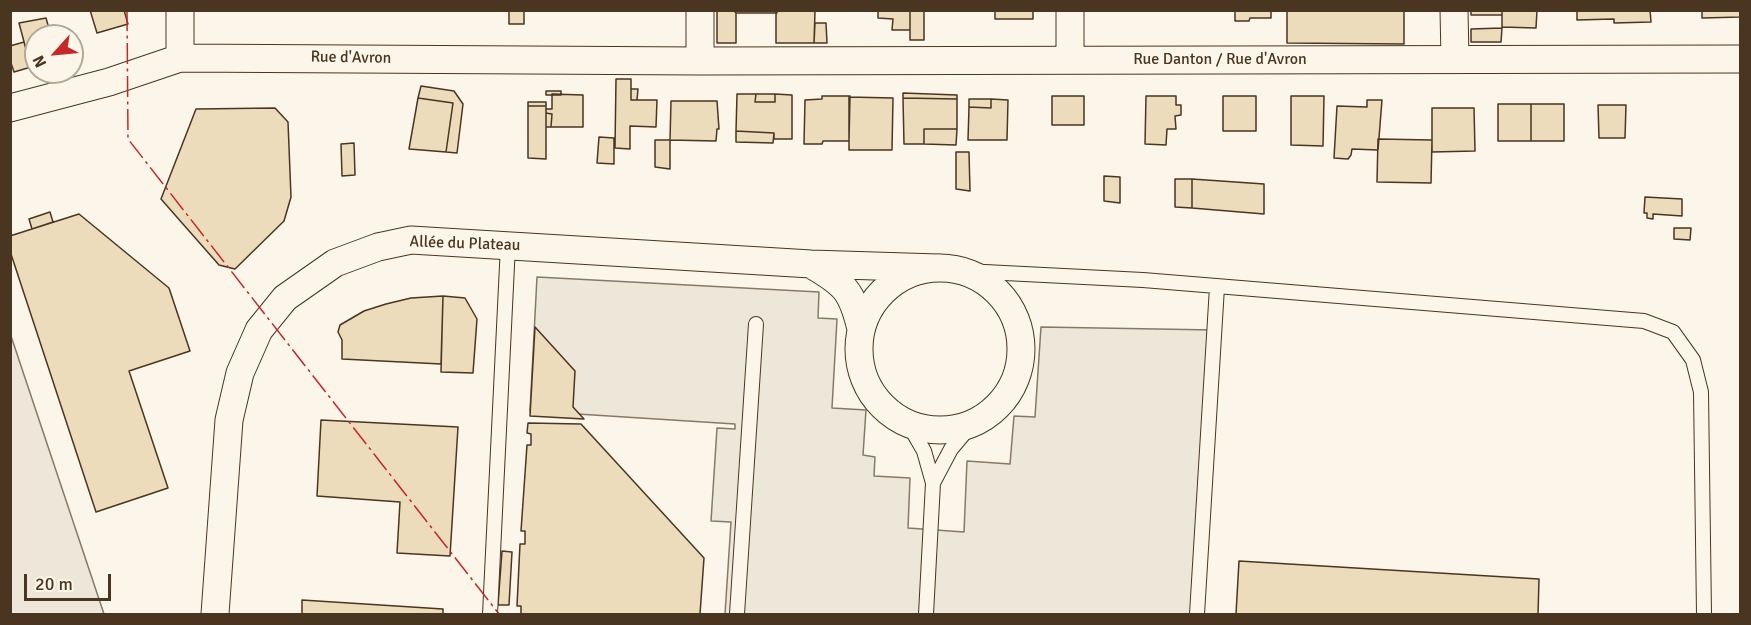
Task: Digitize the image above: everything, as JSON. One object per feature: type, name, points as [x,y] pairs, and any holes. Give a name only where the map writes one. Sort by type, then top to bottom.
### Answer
[{"type":"street","points":[[180,10],[180,58]]},
{"type":"street","points":[[700,10],[700,61]]},
{"type":"street","points":[[1070,10],[1070,60]]},
{"type":"street","points":[[1454,10],[1455,59]]},
{"type":"street","name":"Rue d'Avron","points":[[10,108],[110,82],[180,58],[700,61]]},
{"type":"street","name":"Rue Danton / Rue d'Avron","points":[[700,61],[1740,59]]},
{"type":"street","name":"Allée du Plateau","points":[[215,615],[229,420],[240,373],[259,330],[285,298],[335,263],[378,246],[411,240],[811,264],[938,268]]},
{"type":"street","name":"Allée du Plateau","points":[[811,264],[838,279],[855,303],[861,329]]},
{"type":"street","points":[[938,268],[965,271],[990,285],[1008,305],[1019,331],[1020,359],[1013,386],[996,408],[972,424],[950,432],[930,431],[909,425],[895,417],[876,400],[864,378],[859,354],[861,329],[871,306],[887,287],[911,273],[938,268]]},
{"type":"lane","points":[[490,615],[508,245]]},
{"type":"lane","points":[[965,271],[1143,280],[1644,321],[1673,332],[1693,360],[1701,392],[1704,615]]},
{"type":"lane","points":[[1197,615],[1217,287]]},
{"type":"lane","points":[[737,615],[756,324]]},
{"type":"lane","points":[[933,483],[951,449],[972,424]]},
{"type":"lane","points":[[909,425],[924,451],[933,483],[926,615]]},
{"type":"shaded area","points":[[537,277],[819,292],[818,318],[837,319],[832,408],[866,410],[863,455],[875,457],[874,476],[910,478],[908,528],[964,532],[967,461],[1010,464],[1014,416],[1035,417],[1041,327],[1215,330],[1197,614],[725,614],[731,522],[711,521],[717,428],[735,429],[735,424],[530,411]]},
{"type":"shaded area","points":[[11,336],[104,614],[11,614]]},
{"type":"building","points":[[90,10],[124,10],[128,24],[97,33]]},
{"type":"building","points":[[509,10],[524,10],[524,24],[509,24]]},
{"type":"building","points":[[717,10],[733,10],[736,13],[736,43],[717,43]]},
{"type":"building","points":[[733,10],[776,10],[777,13],[736,13]]},
{"type":"building","points":[[776,10],[815,11],[814,43],[776,43]]},
{"type":"building","points":[[878,10],[910,10],[910,30],[892,30],[893,19],[878,18]]},
{"type":"building","points":[[910,10],[924,10],[924,40],[910,40]]},
{"type":"building","points":[[995,10],[1033,10],[1033,19],[995,19]]},
{"type":"building","points":[[1235,10],[1271,10],[1271,18],[1235,21]]},
{"type":"building","points":[[1287,10],[1404,11],[1404,44],[1287,43]]},
{"type":"building","points":[[1471,10],[1502,10],[1502,15],[1471,15]]},
{"type":"building","points":[[1502,10],[1537,10],[1536,28],[1502,27]]},
{"type":"building","points":[[1577,10],[1650,10],[1651,22],[1614,23],[1614,19],[1577,20]]},
{"type":"building","points":[[1702,10],[1740,10],[1740,17],[1702,18]]},
{"type":"building","points":[[46,18],[48,24],[24,24],[24,42],[19,23]]},
{"type":"building","points":[[815,23],[826,23],[827,43],[814,43]]},
{"type":"building","points":[[1502,28],[1501,42],[1471,42],[1471,29]]},
{"type":"building","points":[[24,42],[24,69],[14,72],[10,60],[10,46]]},
{"type":"building","points":[[616,79],[631,79],[631,100],[657,100],[656,127],[630,126],[630,149],[615,148]]},
{"type":"building","points":[[421,86],[454,91],[463,104],[457,153],[446,152],[453,103],[418,98]]},
{"type":"building","points":[[631,89],[638,89],[637,100],[631,100]]},
{"type":"building","points":[[546,91],[561,91],[561,95],[546,95]]},
{"type":"building","points":[[903,93],[957,95],[957,99],[903,98]]},
{"type":"building","points":[[552,94],[583,95],[583,127],[551,127],[552,114],[546,113],[546,109],[552,109]]},
{"type":"building","points":[[737,94],[756,94],[755,102],[775,102],[775,94],[792,95],[792,139],[774,139],[774,133],[736,131]]},
{"type":"building","points":[[756,94],[775,94],[775,102],[755,102]]},
{"type":"building","points":[[822,96],[850,96],[849,141],[804,144],[805,100],[822,99]]},
{"type":"building","points":[[1052,96],[1084,96],[1084,125],[1052,125]]},
{"type":"building","points":[[1146,96],[1176,96],[1176,105],[1181,105],[1181,115],[1175,116],[1176,129],[1167,129],[1166,145],[1145,144]]},
{"type":"building","points":[[1223,96],[1256,96],[1256,131],[1223,131]]},
{"type":"building","points":[[1291,96],[1324,96],[1323,146],[1291,145]]},
{"type":"building","points":[[849,97],[893,98],[892,150],[849,150]]},
{"type":"building","points":[[418,98],[453,103],[446,152],[409,149]]},
{"type":"building","points":[[903,98],[957,99],[957,129],[924,129],[924,144],[904,144]]},
{"type":"building","points":[[969,99],[991,99],[991,108],[969,107]]},
{"type":"building","points":[[991,99],[1008,100],[1007,140],[968,140],[969,107],[991,108]]},
{"type":"building","points":[[1367,100],[1382,100],[1378,150],[1352,149],[1348,159],[1334,158],[1337,106],[1367,107]]},
{"type":"building","points":[[671,101],[717,101],[719,129],[717,129],[716,141],[670,140]]},
{"type":"building","points":[[528,102],[546,102],[546,106],[528,106]]},
{"type":"building","points":[[1498,104],[1531,104],[1531,141],[1498,141]]},
{"type":"building","points":[[1531,104],[1564,104],[1564,141],[1531,141]]},
{"type":"building","points":[[1598,105],[1626,105],[1625,138],[1599,138]]},
{"type":"building","points":[[528,106],[546,106],[546,159],[528,158]]},
{"type":"building","points":[[275,108],[288,122],[291,197],[284,221],[235,269],[219,265],[161,199],[196,109]]},
{"type":"building","points":[[1432,108],[1474,108],[1475,151],[1432,152]]},
{"type":"building","points":[[546,113],[552,114],[551,127],[546,127]]},
{"type":"building","points":[[924,129],[957,129],[956,145],[924,144]]},
{"type":"building","points":[[736,131],[774,133],[773,143],[736,142]]},
{"type":"building","points":[[599,137],[614,138],[614,164],[597,163]]},
{"type":"building","points":[[1378,139],[1432,140],[1431,183],[1377,182]]},
{"type":"building","points":[[655,140],[670,140],[670,169],[655,167]]},
{"type":"building","points":[[354,143],[355,175],[342,176],[341,144]]},
{"type":"building","points":[[956,152],[969,152],[970,191],[956,189]]},
{"type":"building","points":[[1104,176],[1120,177],[1120,203],[1104,201]]},
{"type":"building","points":[[1175,179],[1192,179],[1192,208],[1175,207]]},
{"type":"building","points":[[1192,179],[1264,184],[1264,214],[1192,208]]},
{"type":"building","points":[[1645,197],[1682,199],[1682,216],[1653,214],[1653,219],[1647,218],[1647,213],[1644,213]]},
{"type":"building","points":[[50,212],[53,222],[32,229],[29,219]]},
{"type":"building","points":[[79,214],[169,288],[190,351],[129,371],[168,488],[96,512],[10,251],[10,236]]},
{"type":"building","points":[[1674,228],[1691,228],[1690,240],[1674,239]]},
{"type":"building","points":[[443,296],[465,298],[477,319],[473,373],[441,372]]},
{"type":"building","points":[[443,296],[441,364],[342,359],[342,340],[338,332],[340,325],[364,311],[386,304],[411,298]]},
{"type":"building","points":[[535,327],[575,371],[573,407],[584,419],[530,416]]},
{"type":"building","points":[[321,420],[458,427],[450,556],[397,553],[400,502],[317,496]]},
{"type":"building","points":[[528,423],[581,424],[704,558],[700,614],[521,614],[521,606],[517,606],[520,544],[525,544],[525,531],[521,531],[527,445],[531,445],[531,434],[527,433]]},
{"type":"building","points":[[502,551],[512,552],[509,605],[498,605]]},
{"type":"building","points":[[1239,561],[1539,579],[1538,614],[1236,614]]},
{"type":"building","points":[[302,600],[443,609],[443,614],[302,614]]},
{"type":"power","points":[[127,10],[128,139],[499,614]]}]
